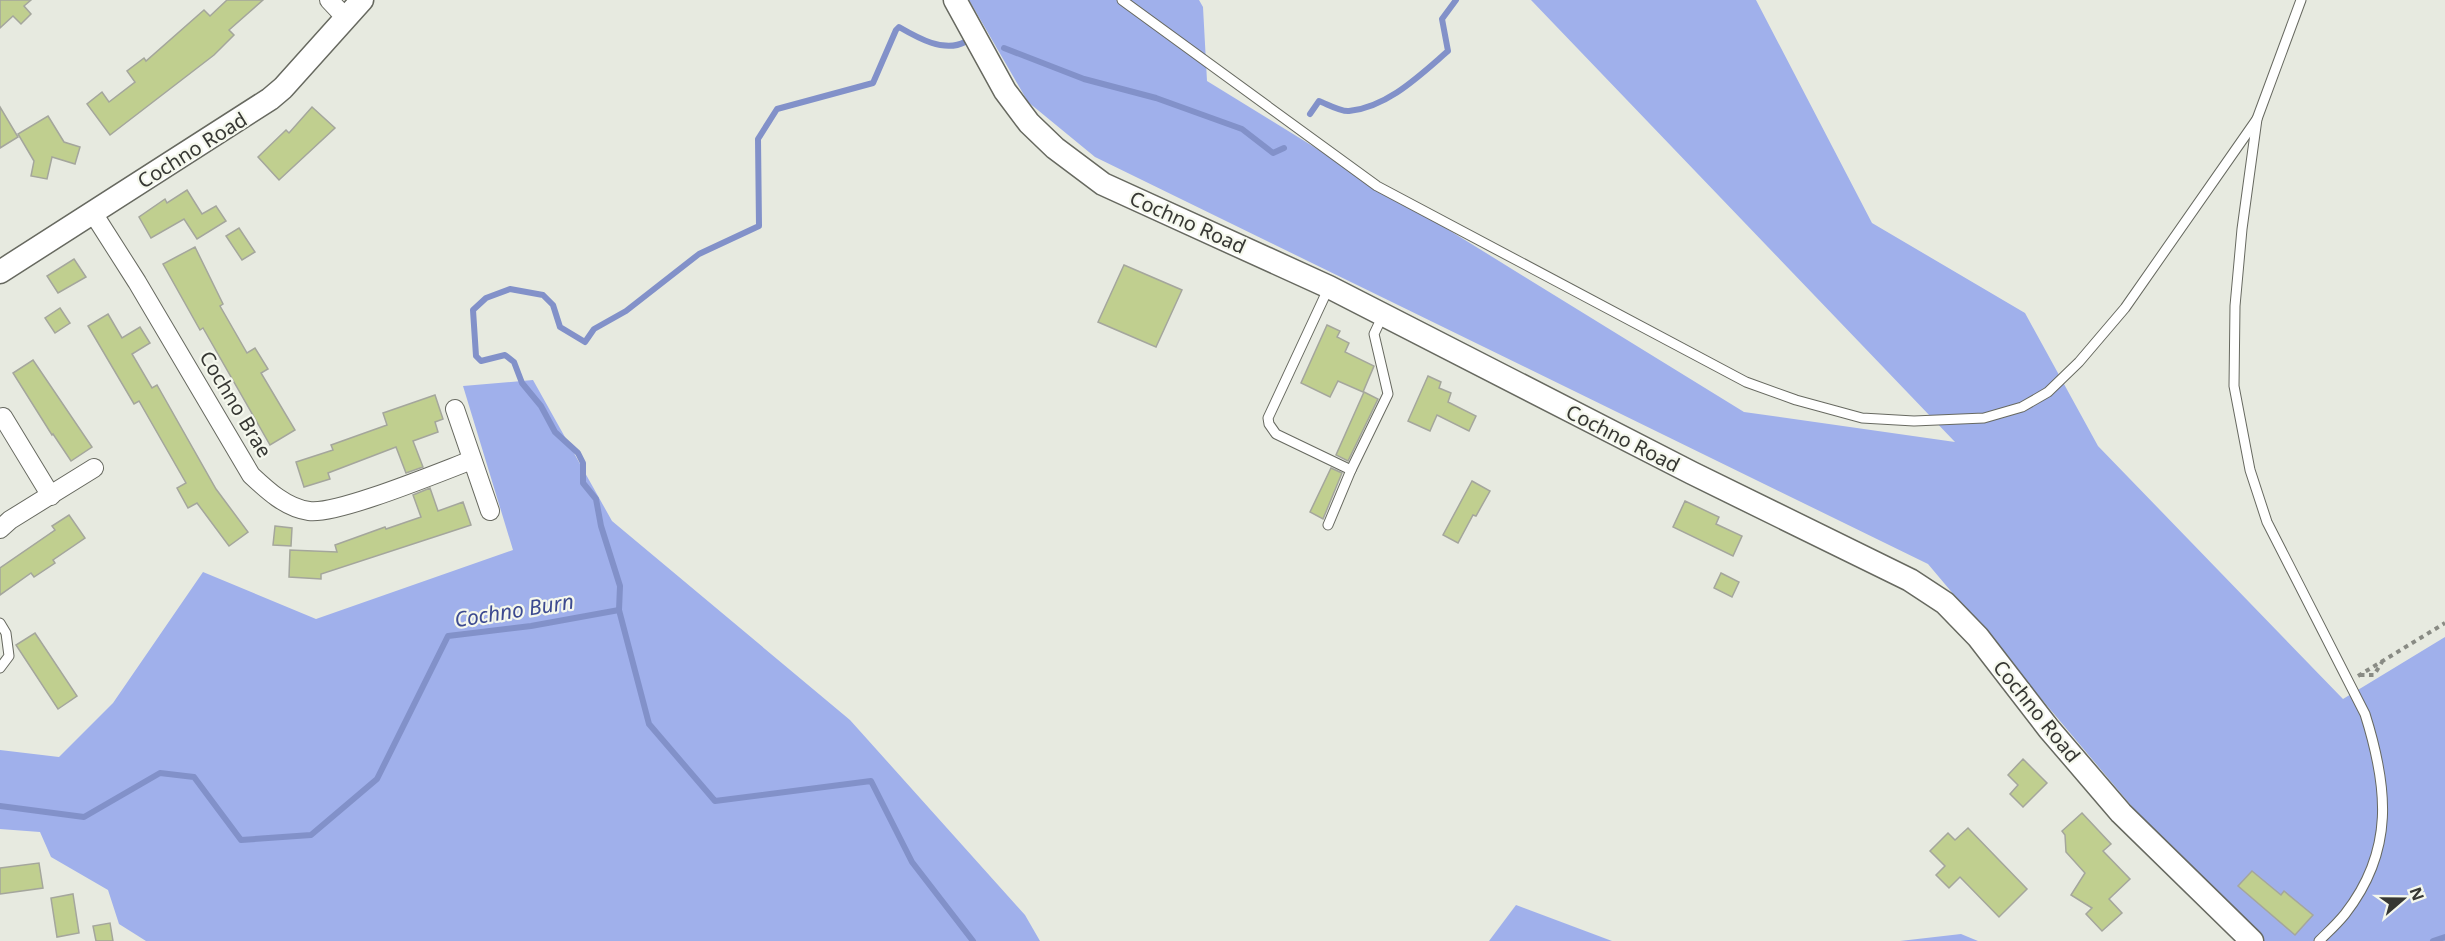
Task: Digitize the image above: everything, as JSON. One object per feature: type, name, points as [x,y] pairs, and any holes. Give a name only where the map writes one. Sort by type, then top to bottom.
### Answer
[{"type":"street","points":[[329,0],[345,17]]},
{"type":"street","name":"Cochno Road","points":[[0,272],[270,99],[283,88],[362,0]]},
{"type":"street","name":"Cochno Road","points":[[955,0],[1005,91],[1029,123],[1055,148],[1103,184],[1329,286],[1692,473],[1910,580],[1945,603],[1978,637],[2049,729],[2121,813],[2252,941]]},
{"type":"street","name":"Cochno Brae","points":[[93,213],[137,282],[251,475],[274,496],[310,511],[344,506],[472,460]]},
{"type":"street","points":[[455,409],[490,511]]},
{"type":"street","points":[[3,417],[51,496]]},
{"type":"street","points":[[0,529],[10,520],[94,468]]},
{"type":"lane","points":[[1122,0],[1377,186],[1746,382],[1796,400],[1862,418],[1914,421],[1984,418],[2022,407],[2048,392],[2079,362],[2126,308],[2257,119]]},
{"type":"lane","points":[[2301,0],[2257,119],[2242,229],[2235,306],[2234,386],[2250,471],[2267,522],[2365,714],[2376,748],[2384,788],[2382,827],[2376,855],[2364,884],[2345,914],[2319,941]]},
{"type":"lane","points":[[1329,286],[1268,418],[1276,434],[1351,470]]},
{"type":"lane","points":[[1328,525],[1351,470],[1388,394],[1374,334],[1383,315]]},
{"type":"lane","points":[[0,623],[6,633],[9,656],[0,668]]},
{"type":"path","points":[[2350,681],[2445,623]]},
{"type":"shaded area","points":[[969,0],[1199,0],[1203,7],[1207,81],[1744,412],[1955,442],[1531,0],[1756,0],[1872,223],[2025,313],[2098,446],[2343,699],[2445,637],[2445,941],[2245,941],[1928,564],[1095,157],[1028,102]]},
{"type":"shaded area","points":[[533,380],[612,521],[850,720],[1025,915],[1040,941],[146,941],[119,924],[108,890],[51,857],[40,832],[0,829],[0,750],[59,757],[113,703],[203,572],[316,619],[513,550],[463,386]]},
{"type":"shaded area","points":[[1516,905],[1612,941],[1489,941]]},
{"type":"shaded area","points":[[1961,934],[1978,941],[1900,941]]},
{"type":"building","points":[[0,0],[31,0],[24,6],[31,14],[21,24],[13,16],[0,28]]},
{"type":"building","points":[[227,0],[263,0],[229,30],[234,35],[214,55],[110,135],[87,104],[102,92],[109,102],[135,82],[127,71],[144,58],[146,61],[204,10],[210,16]]},
{"type":"building","points":[[0,107],[18,137],[0,148]]},
{"type":"building","points":[[312,107],[335,128],[279,180],[258,157],[286,130],[289,133]]},
{"type":"building","points":[[48,116],[64,142],[80,147],[75,164],[52,157],[47,179],[31,176],[34,161],[18,134]]},
{"type":"building","points":[[187,190],[202,214],[216,206],[226,221],[197,239],[184,219],[151,238],[139,217],[165,199],[167,203]]},
{"type":"building","points":[[239,228],[255,252],[242,260],[226,236]]},
{"type":"building","points":[[195,247],[223,304],[220,306],[247,353],[255,348],[268,369],[261,373],[295,430],[270,445],[203,328],[200,330],[163,264]]},
{"type":"building","points":[[74,259],[86,277],[58,293],[47,276]]},
{"type":"building","points":[[1124,265],[1182,290],[1156,347],[1098,322]]},
{"type":"building","points":[[60,308],[70,323],[55,333],[45,318]]},
{"type":"building","points":[[108,314],[122,338],[140,327],[150,343],[132,354],[152,388],[157,385],[216,489],[248,532],[229,546],[197,503],[188,508],[177,488],[186,483],[139,401],[134,404],[88,326]]},
{"type":"building","points":[[1327,325],[1340,331],[1337,337],[1349,343],[1345,352],[1374,366],[1363,392],[1338,381],[1330,397],[1301,383]]},
{"type":"building","points":[[33,360],[92,447],[71,461],[13,373]]},
{"type":"building","points":[[1428,376],[1441,382],[1439,388],[1451,393],[1448,402],[1476,416],[1469,431],[1437,415],[1430,431],[1408,421]]},
{"type":"building","points":[[1364,392],[1378,399],[1348,461],[1336,455]]},
{"type":"building","points":[[435,395],[443,419],[435,422],[438,432],[413,441],[423,467],[406,473],[396,447],[328,473],[330,479],[304,487],[296,462],[333,450],[331,445],[387,425],[383,413]]},
{"type":"building","points":[[1331,468],[1342,473],[1323,519],[1310,512]]},
{"type":"building","points":[[1472,481],[1490,491],[1476,516],[1473,515],[1458,543],[1443,535]]},
{"type":"building","points":[[430,488],[438,511],[463,502],[471,525],[321,574],[321,579],[289,577],[290,550],[337,552],[335,545],[421,517],[413,495]]},
{"type":"building","points":[[1685,501],[1719,517],[1716,524],[1742,536],[1733,556],[1673,527]]},
{"type":"building","points":[[69,515],[85,538],[53,560],[55,563],[34,577],[31,573],[0,595],[0,568],[55,530],[52,526]]},
{"type":"building","points":[[275,526],[292,528],[291,546],[273,545]]},
{"type":"building","points":[[1721,573],[1739,582],[1732,597],[1714,588]]},
{"type":"building","points":[[35,633],[77,696],[58,709],[16,645]]},
{"type":"building","points":[[2023,759],[2047,783],[2023,807],[2010,794],[2018,785],[2008,775]]},
{"type":"building","points":[[2082,813],[2111,844],[2103,851],[2130,879],[2109,899],[2122,913],[2102,931],[2086,914],[2092,908],[2071,895],[2085,873],[2066,852],[2065,835],[2062,831]]},
{"type":"building","points":[[1968,828],[2027,889],[1999,917],[1960,877],[1949,888],[1936,875],[1945,866],[1930,851],[1948,833],[1955,840]]},
{"type":"building","points":[[39,863],[43,888],[0,894],[0,868]]},
{"type":"building","points":[[2252,871],[2281,895],[2284,891],[2313,915],[2295,935],[2238,886]]},
{"type":"building","points":[[73,894],[79,933],[57,937],[51,898]]},
{"type":"building","points":[[110,923],[113,941],[96,941],[93,926]]},
{"type":"waterway","points":[[1310,114],[1319,101],[1346,111],[1363,108],[1390,97],[1415,79],[1448,51],[1442,19],[1456,0]]},
{"type":"waterway","points":[[619,610],[620,586],[601,526],[596,499],[583,483],[583,463],[578,453],[555,432],[541,406],[522,383],[514,362],[505,355],[481,361],[476,356],[473,310],[486,298],[510,289],[543,295],[553,305],[560,327],[585,342],[594,329],[626,311],[699,254],[759,226],[758,139],[777,109],[873,83],[899,27],[931,43],[948,46],[965,42]]},
{"type":"waterway","points":[[1004,48],[1084,79],[1156,98],[1242,129],[1273,153],[1284,148]]},
{"type":"waterway","name":"Cochno Burn","points":[[0,806],[84,817],[160,773],[194,777],[241,840],[311,835],[377,779],[448,636],[531,626],[619,610],[649,724],[715,801],[871,781],[912,862],[973,941]]},
{"type":"waterway","name":"Cochno Burn","points":[[2433,941],[2445,937]]}]
